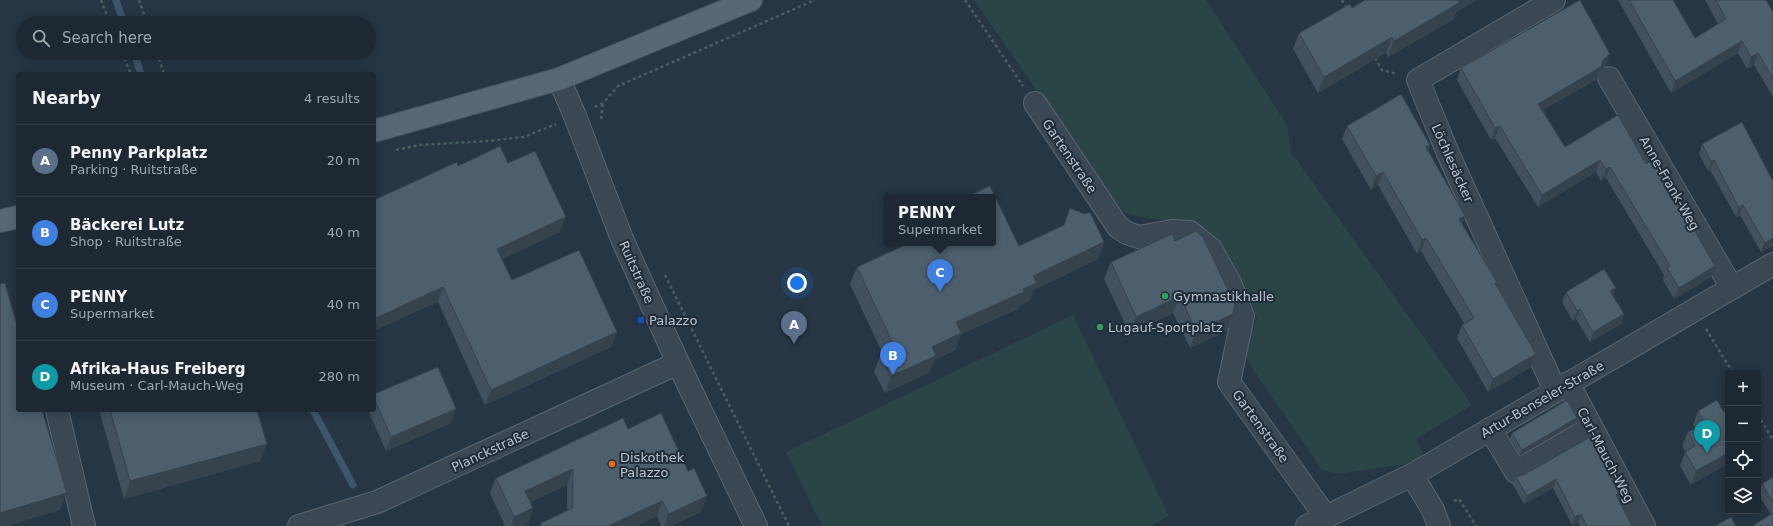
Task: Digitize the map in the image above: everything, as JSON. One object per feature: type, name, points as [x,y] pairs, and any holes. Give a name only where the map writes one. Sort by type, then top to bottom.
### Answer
[{"type":"main road","points":[[376,130],[559,79],[751,0]]},
{"type":"main road","points":[[0,222],[16,218]]},
{"type":"street","points":[[1418,80],[1554,0]]},
{"type":"street","name":"Anne-Frank-Weg","points":[[1609,78],[1732,288]]},
{"type":"street","name":"Ruitstraße","points":[[559,79],[575,116],[622,239],[678,363],[756,526]]},
{"type":"street","name":"Löchlesäcker","points":[[1418,80],[1447,151],[1562,387]]},
{"type":"street","name":"Gartenstraße","points":[[1035,103],[1118,227],[1127,233],[1139,237],[1172,231],[1190,232],[1211,248],[1230,283],[1243,316],[1229,382],[1316,521]]},
{"type":"street","name":"Artur-Benseler-Straße","points":[[1316,521],[1412,475],[1773,264]]},
{"type":"street","name":"Planckstraße","points":[[299,526],[378,502],[678,363]]},
{"type":"street","name":"Carl-Mauch-Weg","points":[[1562,387],[1644,526]]},
{"type":"street","points":[[57,412],[84,526]]},
{"type":"street","points":[[1490,429],[1516,472],[1584,432]]},
{"type":"street","points":[[1412,475],[1433,510],[1439,526]]},
{"type":"path","points":[[101,0],[107,16]]},
{"type":"path","points":[[139,0],[145,16]]},
{"type":"path","points":[[601,122],[603,103],[618,86],[815,0]]},
{"type":"path","points":[[965,0],[1035,103]]},
{"type":"path","points":[[1342,0],[1350,13]]},
{"type":"path","points":[[1375,57],[1382,70],[1418,80]]},
{"type":"path","points":[[125,60],[129,72]]},
{"type":"path","points":[[159,60],[163,72]]},
{"type":"path","points":[[390,151],[420,145],[524,137],[575,116]]},
{"type":"path","points":[[664,272],[789,526]]},
{"type":"path","points":[[1695,310],[1731,370]]},
{"type":"path","points":[[1761,420],[1773,440]]},
{"type":"green space","points":[[974,0],[1206,0],[1287,125],[1291,152],[1472,405],[1416,439],[1424,455],[1406,464],[1338,474],[1322,470],[1250,365],[1246,355],[1251,332],[1257,320],[1252,303],[1231,265],[1177,221],[1146,218],[1126,213],[1107,192]]},
{"type":"green space","points":[[1073,315],[1169,516],[1149,526],[822,526],[786,452]]},
{"type":"building","points":[[1365,0],[1458,0],[1459,3],[1394,41],[1392,37],[1324,77],[1299,33],[1350,4],[1352,8]]},
{"type":"building","points":[[1580,0],[1610,54],[1603,60],[1601,67],[1538,104],[1565,147],[1618,115],[1646,164],[1654,160],[1715,266],[1679,288],[1667,268],[1670,266],[1610,167],[1606,169],[1600,160],[1542,195],[1500,126],[1495,128],[1461,68]]},
{"type":"building","points":[[1629,0],[1673,0],[1695,38],[1726,19],[1716,0],[1766,0],[1773,12],[1773,78],[1758,53],[1751,57],[1742,41],[1675,81]]},
{"type":"building","points":[[1401,94],[1430,145],[1426,147],[1465,216],[1459,219],[1497,282],[1495,283],[1536,354],[1493,379],[1462,325],[1474,318],[1426,238],[1422,240],[1383,172],[1376,176],[1347,126]]},
{"type":"building","points":[[1742,122],[1773,181],[1773,238],[1765,243],[1743,205],[1739,208],[1714,160],[1711,161],[1702,144]]},
{"type":"building","points":[[500,146],[508,163],[535,151],[566,217],[497,249],[512,280],[579,250],[617,332],[491,390],[443,287],[376,318],[376,199],[457,162],[458,166]]},
{"type":"building","points":[[990,186],[994,194],[972,194]]},
{"type":"building","points":[[996,198],[1019,246],[1064,225],[1070,208],[1085,214],[1090,212],[1104,242],[1033,276],[1037,283],[1023,289],[1024,292],[956,322],[961,333],[932,347],[936,356],[891,376],[880,356],[895,348],[857,267],[902,246],[996,246]]},
{"type":"building","name":"Gymnastikhalle","points":[[1196,231],[1203,237],[1235,305],[1233,314],[1196,331],[1180,296],[1136,317],[1111,262],[1172,234],[1175,241]]},
{"type":"building","points":[[1604,269],[1616,288],[1610,291],[1624,314],[1593,332],[1580,309],[1577,311],[1566,292]]},
{"type":"building","points":[[5,283],[16,322],[16,412],[43,412],[67,493],[0,513],[0,284]]},
{"type":"building","points":[[438,367],[456,409],[391,437],[376,403],[376,393]]},
{"type":"building","points":[[1567,400],[1577,418],[1522,450],[1512,433]]},
{"type":"building","points":[[1717,400],[1724,412],[1725,411],[1725,455],[1696,471],[1685,452],[1695,446],[1688,432],[1705,423],[1698,411]]},
{"type":"building","points":[[111,412],[258,412],[267,444],[130,481]]},
{"type":"building","name":"Diskothek Palazzo","points":[[661,413],[688,471],[694,468],[707,496],[669,514],[662,501],[608,526],[542,526],[541,523],[573,508],[573,469],[525,491],[533,508],[514,517],[496,478],[623,418],[628,429]]},
{"type":"building","points":[[1590,437],[1619,493],[1616,495],[1632,526],[1587,526],[1581,514],[1575,517],[1556,479],[1527,496],[1516,477],[1525,474]]},
{"type":"building","points":[[1773,477],[1773,502],[1762,484]]},
{"type":"building","points":[[1773,513],[1773,526],[1752,526]]},
{"type":"building","points":[[1731,517],[1736,526],[1715,526]]},
{"type":"waterway","points":[[116,0],[122,16]]},
{"type":"waterway","points":[[136,60],[140,72]]},
{"type":"waterway","points":[[314,412],[353,485]]},
{"type":"place","name":"PENNY","points":[[940,292]]},
{"type":"place","name":"Gymnastikhalle","points":[[1165,296]]},
{"type":"place","name":"Palazzo","points":[[641,320]]},
{"type":"place","name":"Lugauf-Sportplatz","points":[[1100,327]]},
{"type":"place","name":"Penny Parkplatz","points":[[794,344]]},
{"type":"place","name":"Bäckerei Lutz","points":[[893,375]]},
{"type":"place","name":"Afrika-Haus Freiberg","points":[[1707,453]]},
{"type":"place","name":"Diskothek Palazzo","points":[[612,464]]}]
